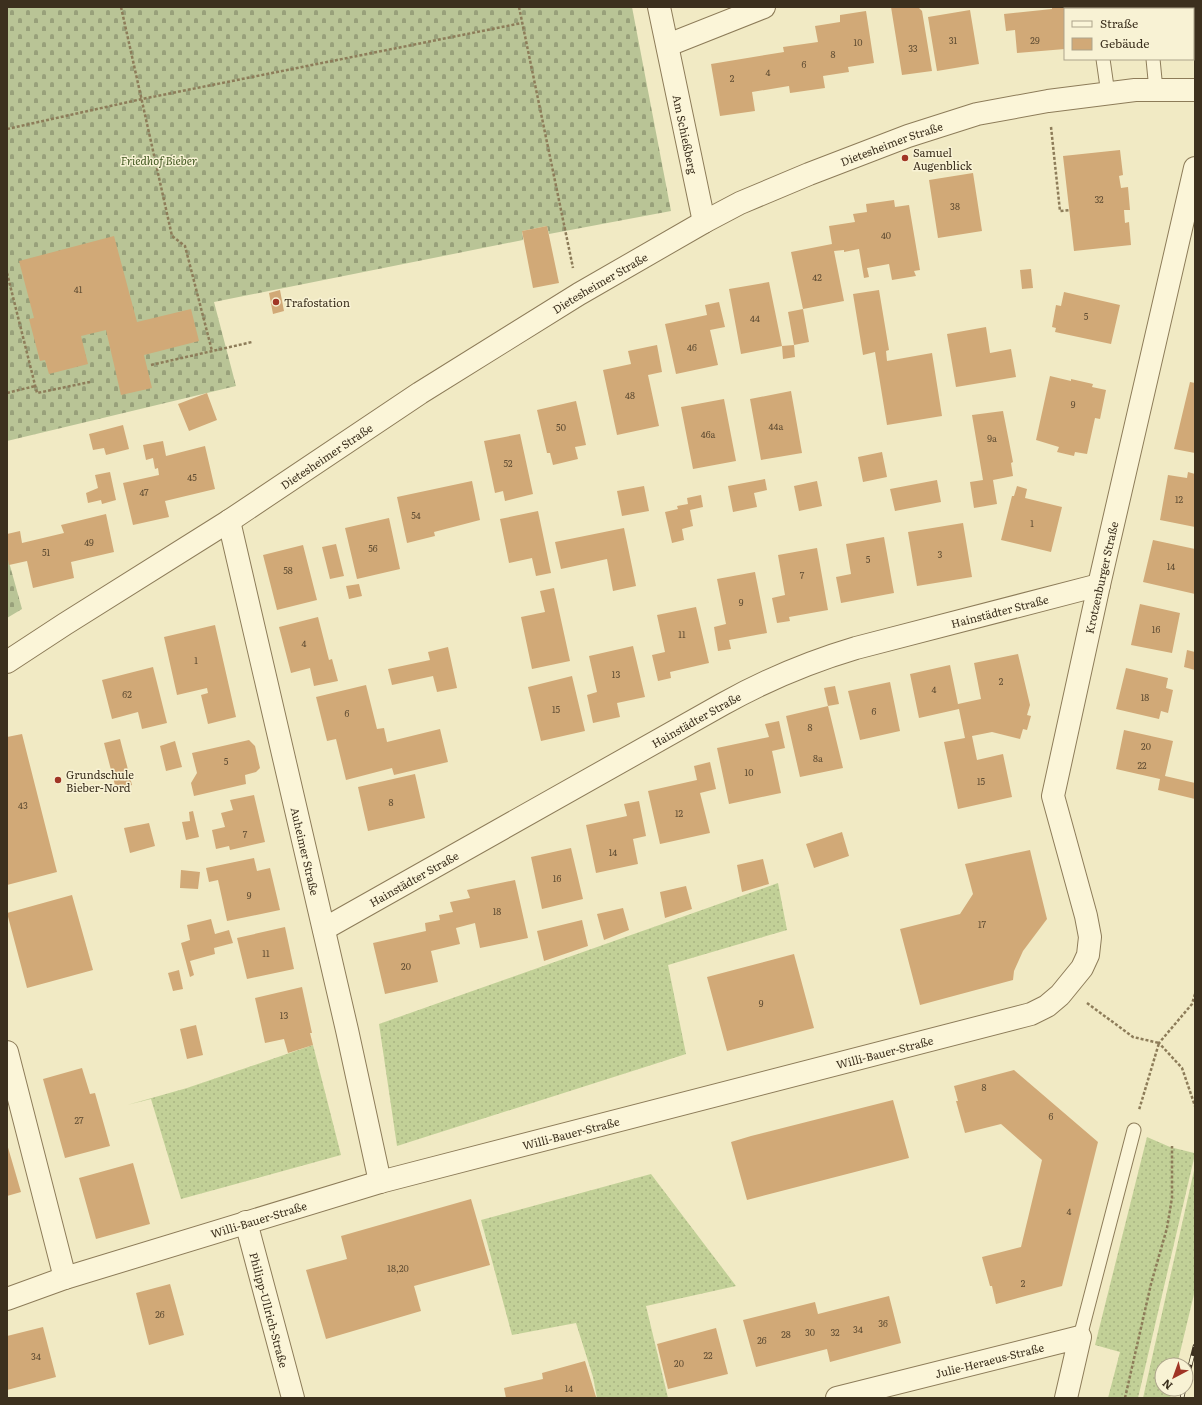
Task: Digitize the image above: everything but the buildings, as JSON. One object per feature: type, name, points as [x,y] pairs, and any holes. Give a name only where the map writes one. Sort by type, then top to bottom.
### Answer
[{"type":"street","name":"Am Schießberg","points":[[660,7],[704,222]]},
{"type":"street","points":[[668,46],[764,7]]},
{"type":"street","name":"Dietesheimer Straße","points":[[7,662],[228,521],[420,393],[579,294],[704,222],[740,204],[802,177],[908,136],[977,114],[1048,101],[1135,90],[1195,90]]},
{"type":"street","name":"Krotzenburger Straße","points":[[1071,983],[1082,968],[1088,955],[1090,937],[1053,796],[1099,585],[1195,168]]},
{"type":"street","name":"Auheimer Straße","points":[[228,521],[324,929],[380,1182]]},
{"type":"street","name":"Hainstädter Straße","points":[[324,929],[772,678],[825,657],[856,648],[1099,585]]},
{"type":"street","name":"Willi-Bauer-Straße","points":[[7,1299],[65,1278],[380,1182],[1031,1014],[1047,1006],[1071,983]]},
{"type":"street","points":[[7,1052],[65,1278]]},
{"type":"street","name":"Philipp-Ullrich-Straße","points":[[246,1222],[293,1398]]},
{"type":"street","points":[[1066,1398],[1080,1337]]},
{"type":"street","name":"Julie-Heraeus-Straße","points":[[837,1398],[1080,1337]]},
{"type":"lane","points":[[1103,60],[1108,94]]},
{"type":"lane","points":[[1153,60],[1156,90]]},
{"type":"lane","points":[[1080,1337],[1134,1130]]},
{"type":"path","points":[[121,7],[172,236],[184,246],[212,351]]},
{"type":"path","points":[[519,7],[579,294]]},
{"type":"path","points":[[7,129],[142,99],[522,23]]},
{"type":"path","points":[[1048,101],[1060,211],[1070,210]]},
{"type":"path","points":[[7,273],[36,393],[90,382]]},
{"type":"path","points":[[151,365],[252,342]]},
{"type":"path","points":[[7,393],[35,386]]},
{"type":"path","points":[[1071,983],[1087,1003],[1133,1037],[1159,1042],[1182,1068],[1195,1106]]},
{"type":"path","points":[[1192,1004],[1195,994]]},
{"type":"path","points":[[1134,1130],[1159,1042],[1195,1000]]},
{"type":"path","points":[[1125,1398],[1151,1284],[1167,1228],[1172,1198],[1172,1146]]},
{"type":"green space","name":"Friedhof Bieber","points":[[7,7],[632,7],[671,211],[549,234],[547,226],[522,231],[523,240],[214,302],[236,386],[7,441]]},
{"type":"green space","points":[[7,555],[22,609],[7,618]]},
{"type":"green space","points":[[778,883],[787,930],[668,965],[686,1054],[397,1146],[379,1024]]},
{"type":"green space","points":[[313,1045],[341,1155],[181,1199],[151,1099],[127,1105],[187,1088]]},
{"type":"green space","points":[[1147,1137],[1170,1147],[1194,1153],[1195,1151],[1195,1154],[1138,1398],[1108,1398],[1120,1352],[1095,1345]]},
{"type":"green space","points":[[1195,1166],[1195,1290],[1179,1357],[1154,1357],[1154,1397],[1170,1398],[1143,1398]]},
{"type":"green space","points":[[651,1174],[736,1286],[646,1306],[668,1398],[597,1398],[593,1377],[576,1323],[512,1335],[481,1220]]},
{"type":"railway","points":[[1192,1357],[1195,1346]]},
{"type":"place","name":"Samuel Augenblick","points":[[905,158]]},
{"type":"place","name":"Trafostation","points":[[276,302]]},
{"type":"place","name":"Grundschule Bieber-Nord","points":[[58,780]]}]
